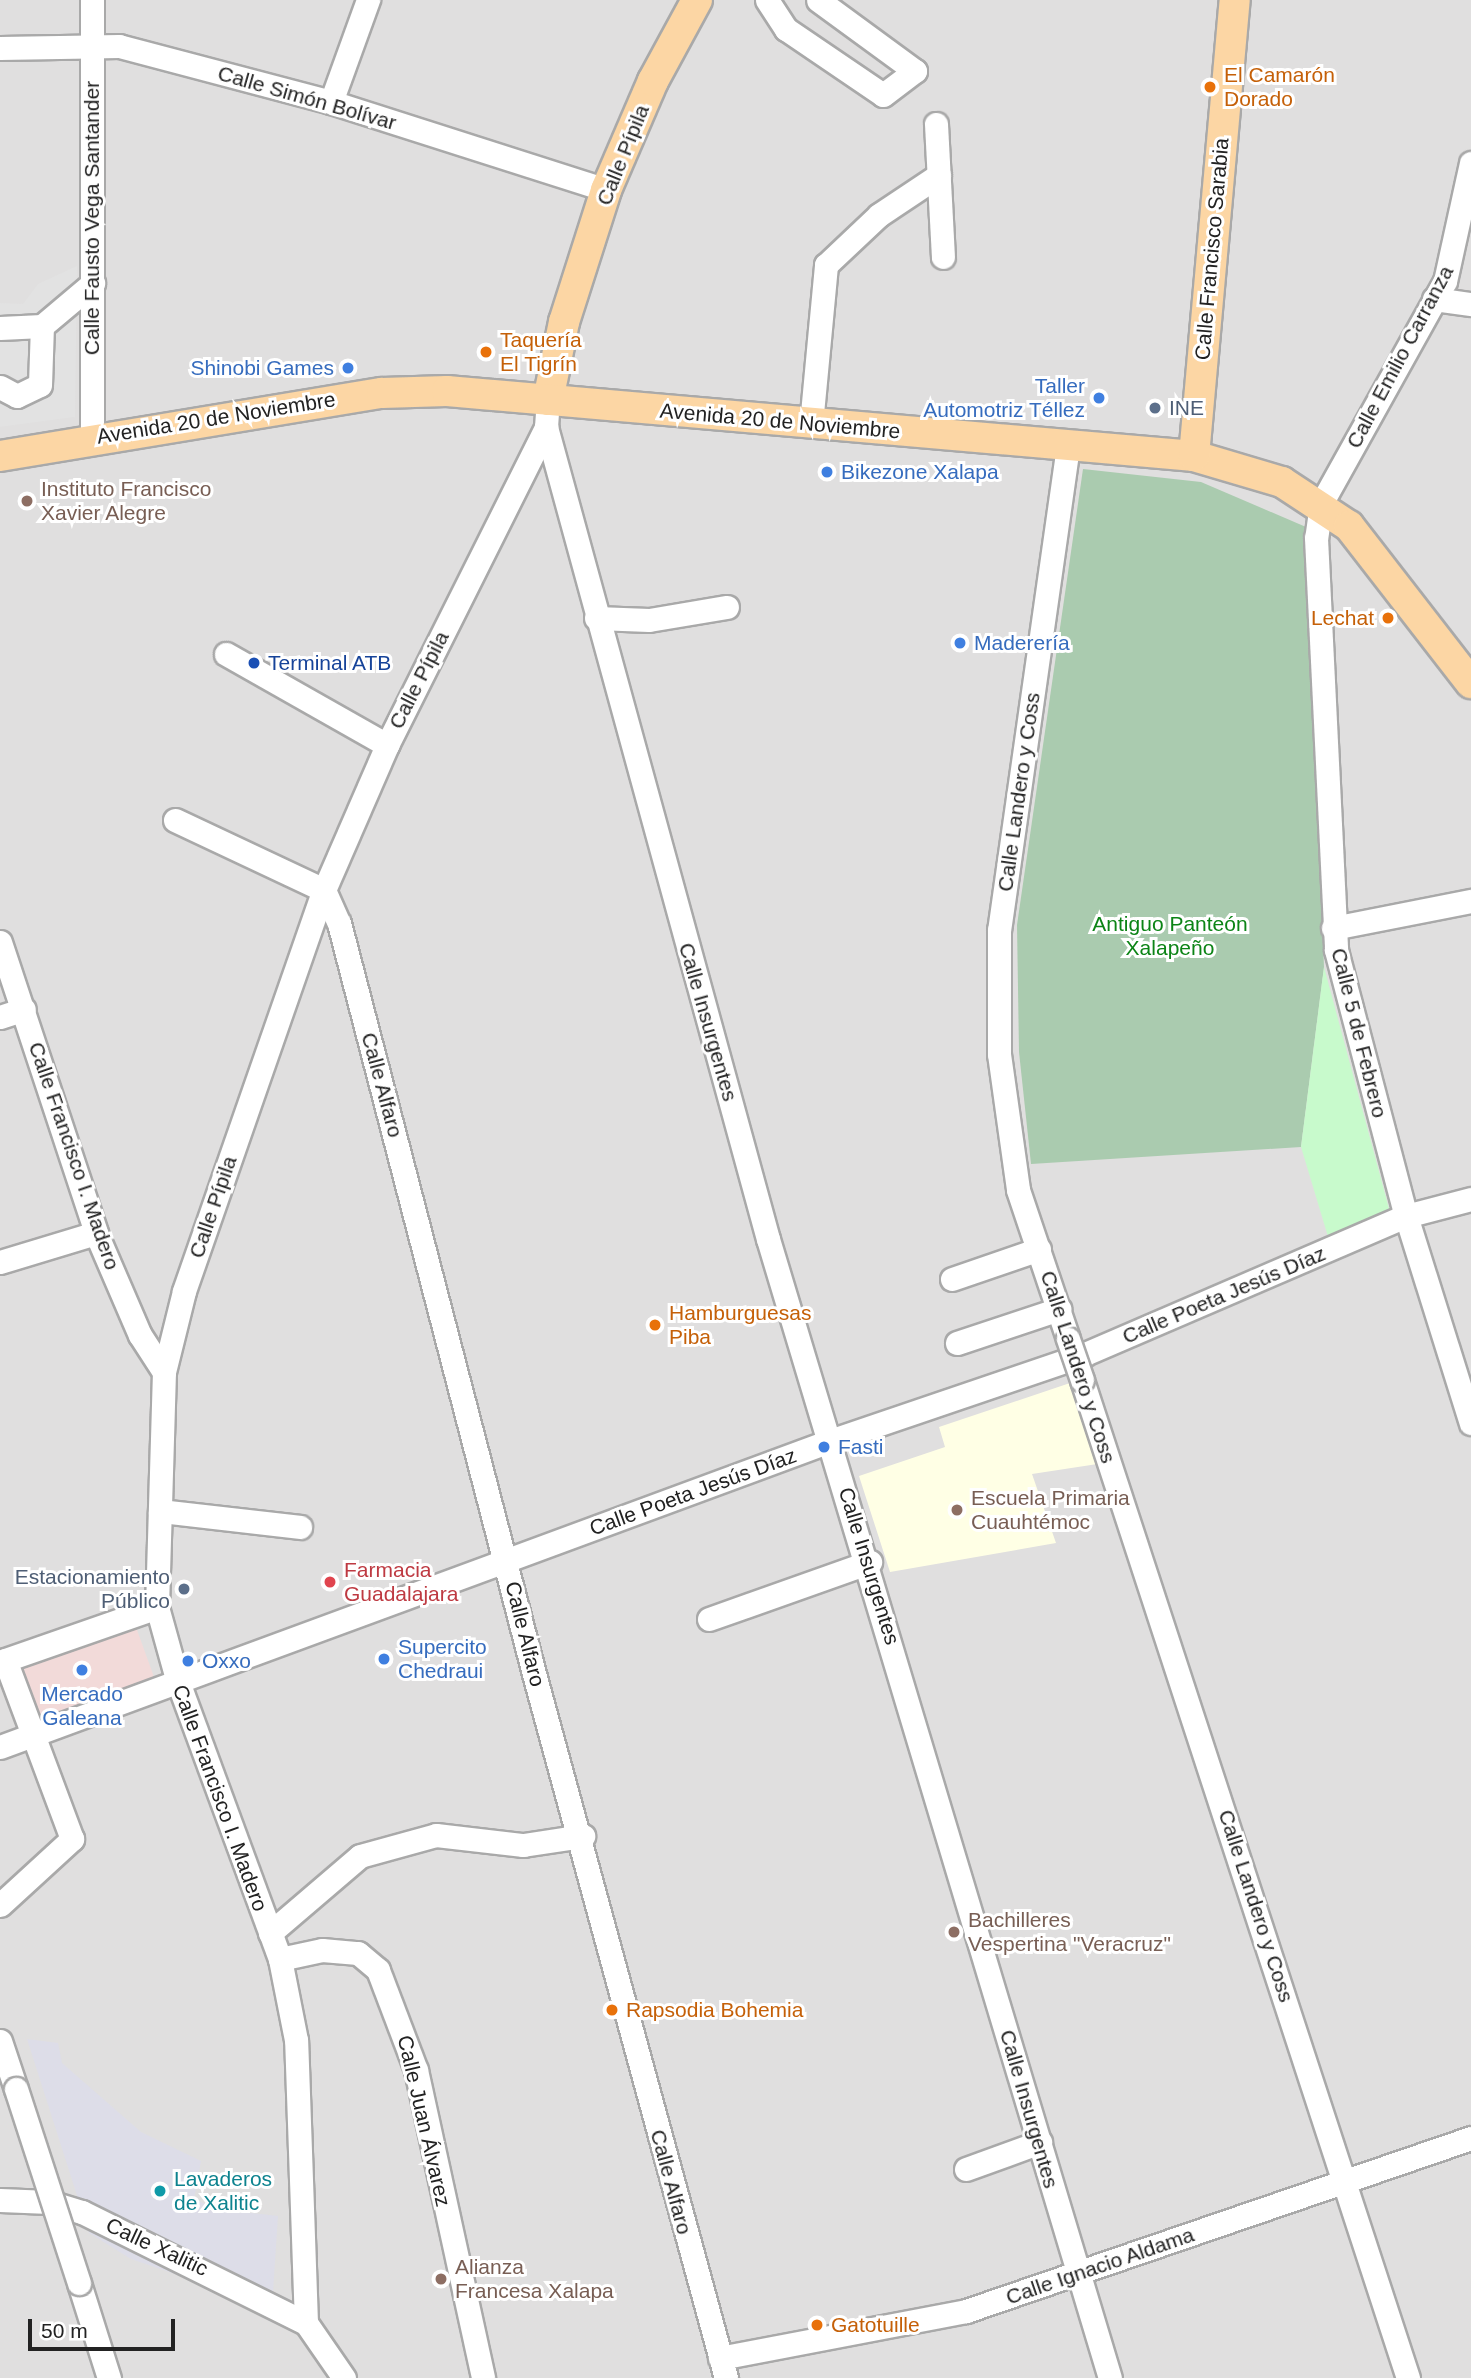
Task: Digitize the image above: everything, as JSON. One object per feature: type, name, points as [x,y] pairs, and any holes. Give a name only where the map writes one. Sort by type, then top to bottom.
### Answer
[{"type":"main road","name":"Calle Pípila","points":[[547,414],[564,322],[606,190],[653,81],[697,0]]},
{"type":"main road","name":"Calle Francisco Sarabia","points":[[1194,456],[1234,0]]},
{"type":"main road","name":"Avenida 20 de Noviembre","points":[[0,456],[92,437],[382,393],[447,391],[547,414],[811,425],[1194,456],[1282,482],[1321,504],[1374,553],[1471,683]]},
{"type":"street","name":"Calle Fausto Vega Santander","points":[[92,0],[92,437]]},
{"type":"street","points":[[331,102],[368,0]]},
{"type":"street","points":[[767,0],[786,29],[883,95],[915,71],[818,0]]},
{"type":"street","name":"Calle Simón Bolívar","points":[[0,48],[92,44],[331,102],[606,190]]},
{"type":"street","points":[[936,124],[943,257]]},
{"type":"street","points":[[811,425],[826,265],[879,215],[939,175]]},
{"type":"street","name":"Calle Emilio Carranza","points":[[1321,504],[1434,299],[1456,250],[1470,175]]},
{"type":"street","points":[[0,328],[42,326],[93,283]]},
{"type":"street","points":[[1434,299],[1471,304]]},
{"type":"street","points":[[0,387],[17,396],[40,385],[42,326]]},
{"type":"street","name":"Calle Insurgentes","points":[[547,414],[596,618],[830,1441],[870,1562],[1040,2142],[1076,2277],[1110,2378]]},
{"type":"street","name":"Calle Pípila","points":[[164,1372],[184,1291],[324,890],[387,744],[547,414]]},
{"type":"street","name":"Calle Landero y Coss","points":[[1068,446],[999,930],[999,1054],[1012,1161],[1068,1339],[1347,2180],[1402,2375]]},
{"type":"street","name":"Calle 5 de Febrero","points":[[1321,504],[1316,538],[1333,928],[1406,1216],[1470,1414]]},
{"type":"street","points":[[596,618],[649,620],[727,607]]},
{"type":"street","points":[[226,654],[387,744]]},
{"type":"street","points":[[175,820],[324,890]]},
{"type":"street","name":"Calle Alfaro","points":[[324,890],[339,923],[723,2368]]},
{"type":"street","points":[[1333,928],[1471,901]]},
{"type":"street","name":"Calle Francisco I. Madero","points":[[0,942],[96,1233],[140,1335],[164,1372],[157,1607],[177,1679],[280,1959],[296,2040],[306,2323]]},
{"type":"street","points":[[0,1017],[24,1009]]},
{"type":"street","name":"Calle Poeta Jesús Díaz","points":[[0,1747],[177,1679],[507,1561],[830,1441],[1085,1354],[1406,1216],[1471,1199]]},
{"type":"street","points":[[0,1262],[96,1233]]},
{"type":"street","points":[[952,1279],[1039,1250]]},
{"type":"street","points":[[957,1343],[1059,1309]]},
{"type":"street","points":[[160,1511],[300,1527]]},
{"type":"street","points":[[709,1619],[870,1562]]},
{"type":"street","points":[[0,1905],[72,1839],[30,1737],[5,1660],[157,1607]]},
{"type":"street","points":[[270,1933],[342,1866],[436,1835],[523,1845],[583,1836]]},
{"type":"street","name":"Calle Juan Álvarez","points":[[280,1959],[322,1950],[358,1953],[378,1970],[416,2070],[483,2378]]},
{"type":"street","points":[[0,2041],[109,2378]]},
{"type":"street","name":"Calle Ignacio Aldama","points":[[723,2368],[966,2311],[1076,2277],[1471,2138]]},
{"type":"street","points":[[966,2169],[1040,2142]]},
{"type":"street","name":"Calle Xalitic","points":[[0,2200],[49,2202],[82,2212],[306,2323]]},
{"type":"street","points":[[306,2323],[344,2378]]},
{"type":"shaded area","points":[[0,0],[1471,0],[1471,2378],[0,2378]]},
{"type":"shaded area","points":[[77,266],[75,417],[0,427],[0,303],[23,304],[38,284]]},
{"type":"shaded area","name":"Escuela Primaria Cuauhtémoc","points":[[1073,1382],[1104,1463],[1032,1474],[1056,1543],[890,1572],[859,1476],[945,1447],[939,1427]]},
{"type":"shaded area","name":"Mercado Galeana","points":[[133,1619],[154,1677],[31,1722],[10,1663]]},
{"type":"shaded area","points":[[27,2039],[58,2043],[62,2063],[141,2132],[201,2161],[194,2199],[217,2209],[278,2216],[271,2322],[219,2289],[131,2259],[89,2233]]},
{"type":"green space","name":"Antiguo Panteón Xalapeño","points":[[1083,469],[1201,482],[1306,527],[1324,967],[1301,1147],[1031,1164],[1019,1052],[1017,925]]},
{"type":"green space","points":[[1324,967],[1391,1216],[1329,1240],[1301,1147]]},
{"type":"place","name":"El Camarón Dorado","points":[[1210,87]]},
{"type":"place","name":"Taquería El Tigrín","points":[[486,352]]},
{"type":"place","name":"Shinobi Games","points":[[348,368]]},
{"type":"place","name":"Taller Automotriz Téllez","points":[[1099,398]]},
{"type":"place","name":"INE","points":[[1155,408]]},
{"type":"place","name":"Bikezone Xalapa","points":[[827,472]]},
{"type":"place","name":"Instituto Francisco Xavier Alegre","points":[[27,501]]},
{"type":"place","name":"Lechat","points":[[1388,618]]},
{"type":"place","name":"Maderería","points":[[960,643]]},
{"type":"place","name":"Terminal ATB","points":[[254,663]]},
{"type":"place","name":"Hamburguesas Piba","points":[[655,1325]]},
{"type":"place","name":"Fasti","points":[[824,1447]]},
{"type":"place","name":"Escuela Primaria Cuauhtémoc","points":[[957,1510]]},
{"type":"place","name":"Farmacia Guadalajara","points":[[330,1582]]},
{"type":"place","name":"Estacionamiento Público","points":[[184,1589]]},
{"type":"place","name":"Supercito Chedraui","points":[[384,1659]]},
{"type":"place","name":"Oxxo","points":[[188,1661]]},
{"type":"place","name":"Mercado Galeana","points":[[82,1670]]},
{"type":"place","name":"Bachilleres Vespertina \"Veracruz\"","points":[[954,1932]]},
{"type":"place","name":"Rapsodia Bohemia","points":[[612,2010]]},
{"type":"place","name":"Lavaderos de Xalitic","points":[[160,2191]]},
{"type":"place","name":"Alianza Francesa Xalapa","points":[[441,2279]]},
{"type":"place","name":"Gatotuille","points":[[817,2325]]}]
